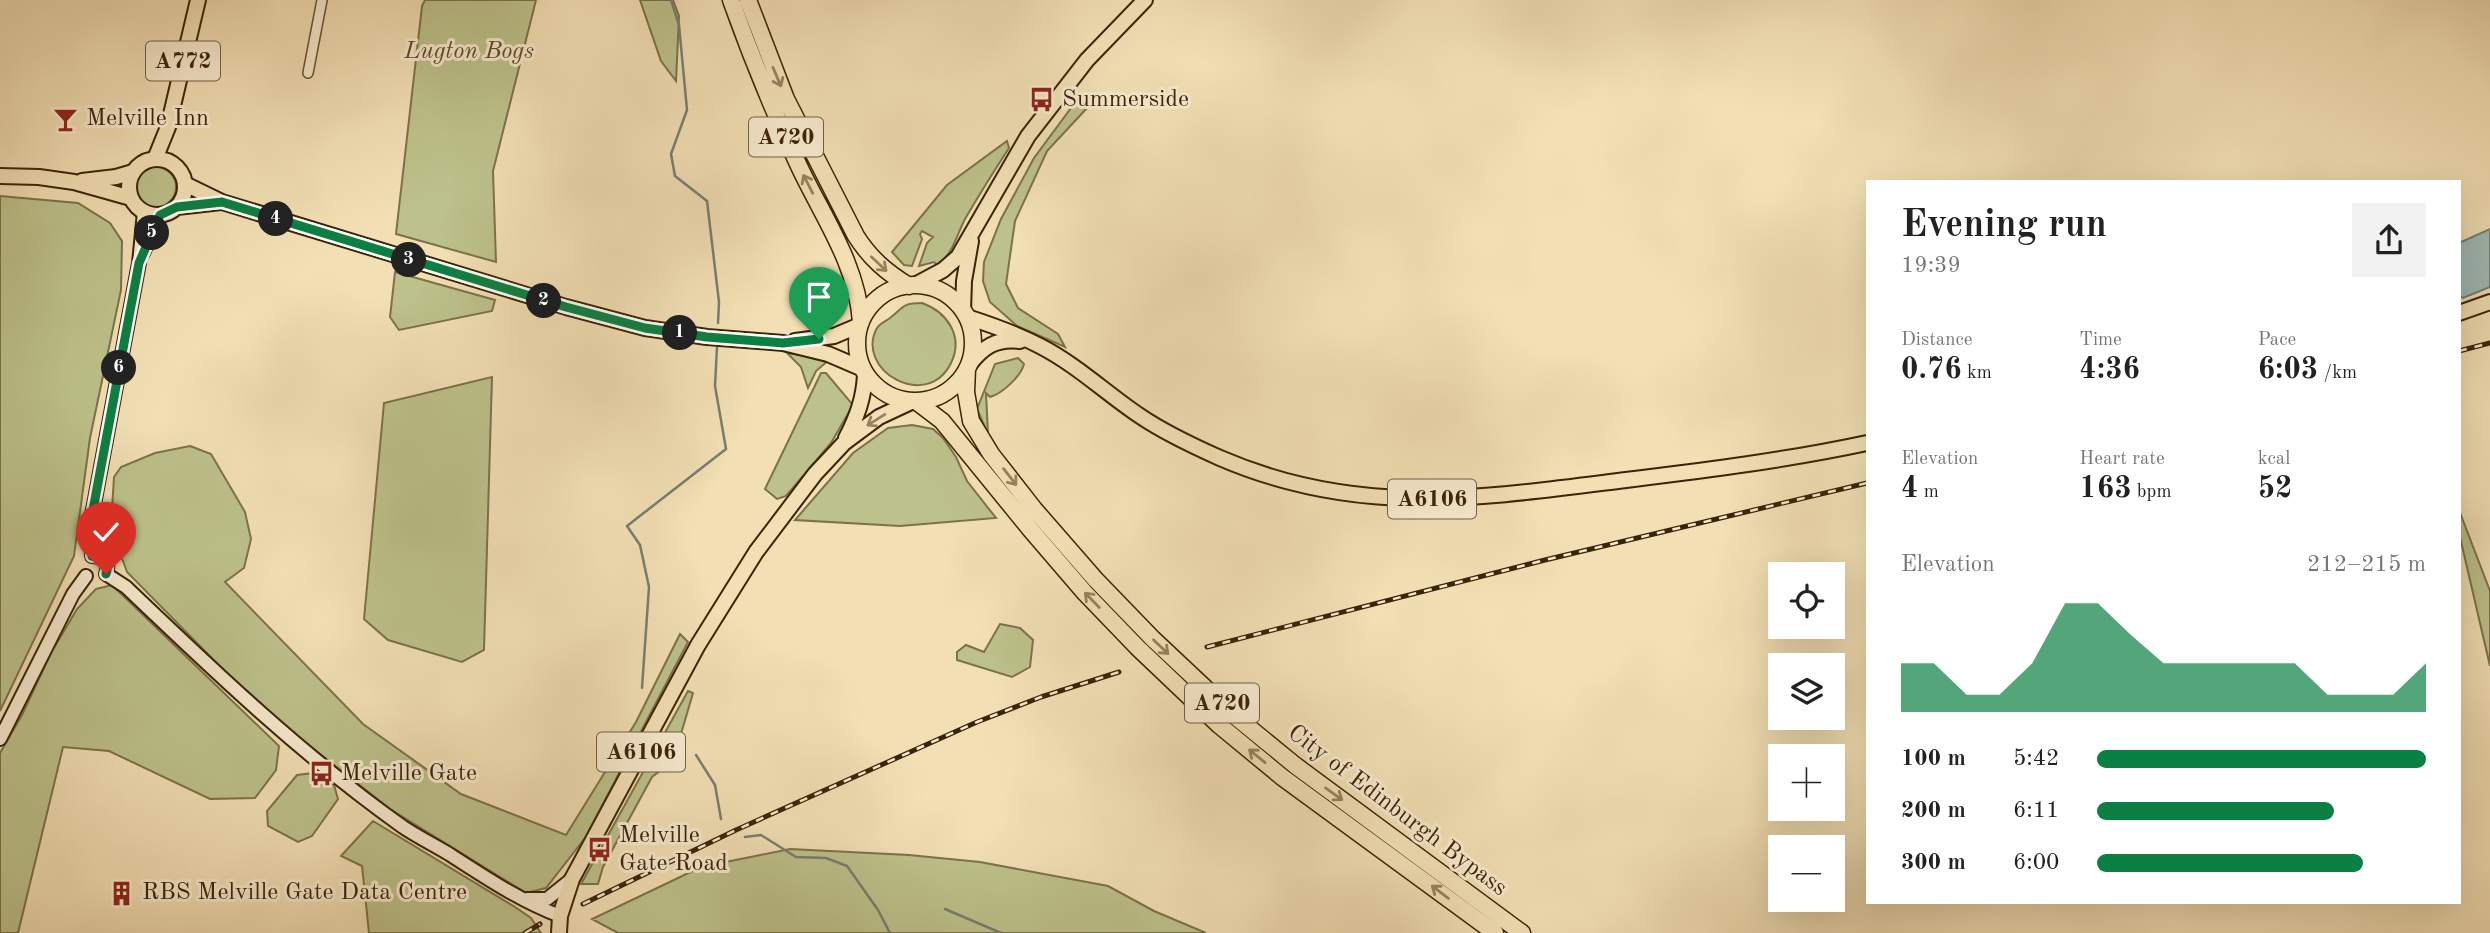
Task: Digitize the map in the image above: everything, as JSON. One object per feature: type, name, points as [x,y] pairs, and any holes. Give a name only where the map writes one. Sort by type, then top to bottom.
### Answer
[{"type":"highway","name":"A720","points":[[731,0],[777,117],[851,270],[861,323]]},
{"type":"highway","name":"A720","points":[[748,0],[786,99],[856,236],[881,268],[912,286]]},
{"type":"highway","points":[[912,286],[938,290],[948,296],[965,314],[973,339],[968,367],[952,389],[929,400],[914,402],[898,399],[883,392],[864,371],[857,350],[861,323],[866,312],[880,297],[898,288],[912,286]]},
{"type":"highway","name":"City of Edinburgh Bypass","points":[[968,367],[966,392],[971,421],[991,454],[1034,509],[1095,579],[1153,639],[1236,717],[1296,766],[1522,933]]},
{"type":"highway","name":"City of Edinburgh Bypass","points":[[914,402],[942,421],[1085,593],[1137,647],[1219,724],[1282,777],[1495,933]]},
{"type":"main road","name":"A772","points":[[155,159],[168,127],[198,0]]},
{"type":"main road","points":[[912,286],[943,270],[958,257],[999,183],[1035,126],[1087,60],[1145,0]]},
{"type":"main road","name":"A772","points":[[168,127],[170,163]]},
{"type":"main road","points":[[177,207],[182,200],[185,184],[180,172],[170,163],[155,159],[142,163],[133,172],[129,185],[131,198],[144,212],[160,215],[177,207],[222,202]]},
{"type":"main road","points":[[74,181],[116,177],[133,172]]},
{"type":"main road","points":[[0,176],[74,181],[131,198]]},
{"type":"main road","points":[[185,184],[222,202],[566,307],[645,328],[707,337],[783,343],[828,354],[864,371]]},
{"type":"main road","points":[[92,556],[90,526],[139,263],[144,212]]},
{"type":"main road","points":[[139,263],[160,215]]},
{"type":"main road","points":[[965,314],[964,281],[973,232]]},
{"type":"main road","points":[[2461,312],[2490,302]]},
{"type":"main road","name":"A6106","points":[[965,314],[1032,343],[1061,359],[1139,415],[1220,458],[1258,474],[1295,485],[1373,498],[1437,499],[1499,495],[1738,466],[1866,443]]},
{"type":"main road","points":[[783,343],[832,337],[861,323]]},
{"type":"main road","name":"A6106","points":[[968,367],[978,354],[996,341],[1032,343]]},
{"type":"main road","name":"A6106","points":[[844,443],[865,393],[864,371]]},
{"type":"main road","name":"A6106","points":[[559,933],[560,916],[572,879],[710,625],[756,552],[782,515],[844,443],[879,417],[914,402]]},
{"type":"main road","points":[[92,556],[105,559],[108,568],[100,579],[93,580],[86,576],[83,569],[84,563],[92,556]]},
{"type":"main road","points":[[106,574],[126,587],[228,685],[330,773],[407,829],[520,898],[560,916]]},
{"type":"main road","points":[[0,740],[73,594],[86,576]]},
{"type":"main road","points":[[520,898],[547,899],[572,879]]},
{"type":"street","points":[[308,73],[322,0]]},
{"type":"green space","name":"Lugton Bogs","points":[[425,0],[536,0],[493,171],[496,262],[396,234],[422,6]]},
{"type":"green space","points":[[640,0],[673,0],[679,16],[676,81],[661,61]]},
{"type":"green space","points":[[1077,100],[1087,108],[1047,151],[1015,221],[1006,284],[1018,308],[1058,334],[1065,347],[1017,326],[990,302],[983,281],[984,262],[1001,219],[1034,158]]},
{"type":"green space","points":[[1007,141],[1009,148],[943,260],[937,265],[934,262],[919,266],[927,243],[933,237],[922,231],[922,239],[912,266],[904,265],[892,252],[947,185]]},
{"type":"green space","points":[[156,167],[170,173],[176,187],[170,201],[156,207],[142,201],[136,187],[142,173]]},
{"type":"green space","points":[[0,196],[78,203],[110,223],[122,241],[121,290],[90,438],[74,556],[0,711]]},
{"type":"green space","points":[[395,272],[495,300],[492,311],[399,330],[390,317]]},
{"type":"green space","points":[[922,303],[939,312],[951,326],[955,353],[940,377],[926,384],[911,385],[896,380],[884,370],[875,358],[873,344],[879,325],[904,306]]},
{"type":"green space","points":[[787,353],[830,359],[816,371],[808,388],[801,367]]},
{"type":"green space","points":[[1018,358],[1024,364],[1015,379],[995,395],[990,397],[986,393],[988,434],[977,409],[995,364]]},
{"type":"green space","points":[[821,373],[826,373],[853,405],[831,443],[786,496],[777,499],[765,489]]},
{"type":"green space","points":[[492,377],[484,650],[462,662],[388,640],[364,619],[384,403]]},
{"type":"green space","points":[[912,425],[933,429],[943,438],[967,481],[996,518],[900,526],[795,520],[853,453],[888,428]]},
{"type":"green space","points":[[190,446],[211,454],[245,512],[251,539],[244,568],[225,582],[363,724],[461,794],[566,835],[636,722],[680,634],[688,642],[585,838],[546,888],[526,893],[390,809],[260,707],[127,572],[110,541],[114,477],[121,467],[155,453]]},
{"type":"green space","points":[[2461,515],[2490,591],[2490,666],[2461,542]]},
{"type":"green space","points":[[112,585],[279,746],[276,770],[255,798],[210,799],[109,751],[63,747],[18,933],[0,933],[0,753],[22,715],[51,653],[77,609],[96,589]]},
{"type":"green space","points":[[1000,624],[1020,628],[1033,640],[1030,667],[1012,677],[957,660],[957,652],[966,645],[984,652]]},
{"type":"green space","points":[[688,691],[693,693],[673,761],[652,777],[603,867],[598,884],[581,884]]},
{"type":"green space","points":[[313,773],[334,785],[338,799],[312,836],[298,842],[268,826],[267,811],[297,775]]},
{"type":"green space","points":[[373,821],[515,907],[531,918],[541,933],[369,933],[362,866],[341,856]]},
{"type":"green space","points":[[790,849],[909,855],[980,862],[1108,886],[1154,911],[1206,933],[618,933],[592,919],[701,867]]},
{"type":"water","points":[[2490,229],[2490,287],[2463,298],[2461,297],[2461,242]]},
{"type":"waterway","points":[[671,0],[679,25],[687,110],[671,154],[675,176],[707,201],[719,302],[718,323]]},
{"type":"waterway","points":[[642,688],[649,587],[640,545],[627,526],[726,449],[715,386],[717,347]]},
{"type":"waterway","points":[[696,755],[715,785],[721,819]]},
{"type":"waterway","points":[[745,837],[761,835],[796,857],[826,858],[847,866],[878,910],[890,933]]},
{"type":"waterway","points":[[945,909],[1001,933]]},
{"type":"railway","points":[[2461,350],[2490,343]]},
{"type":"railway","points":[[1207,647],[1545,560],[1866,483]]},
{"type":"railway","points":[[583,904],[736,830],[977,722],[1041,697],[1119,672]]},
{"type":"railway","points":[[525,933],[540,924]]},
{"type":"place","name":"Summerside","points":[[1042,100]]},
{"type":"place","name":"Melville Inn","points":[[66,119]]},
{"type":"place","name":"Melville Gate","points":[[321,774]]},
{"type":"place","name":"Melville Gate Road","points":[[599,850]]},
{"type":"place","name":"RBS Melville Gate Data Centre","points":[[122,893]]},
{"type":"route","points":[[106,574],[108,568],[105,559],[92,556],[90,526],[139,263],[160,215],[177,207],[222,202],[566,307],[645,328],[707,337],[783,343],[819,339]]}]
